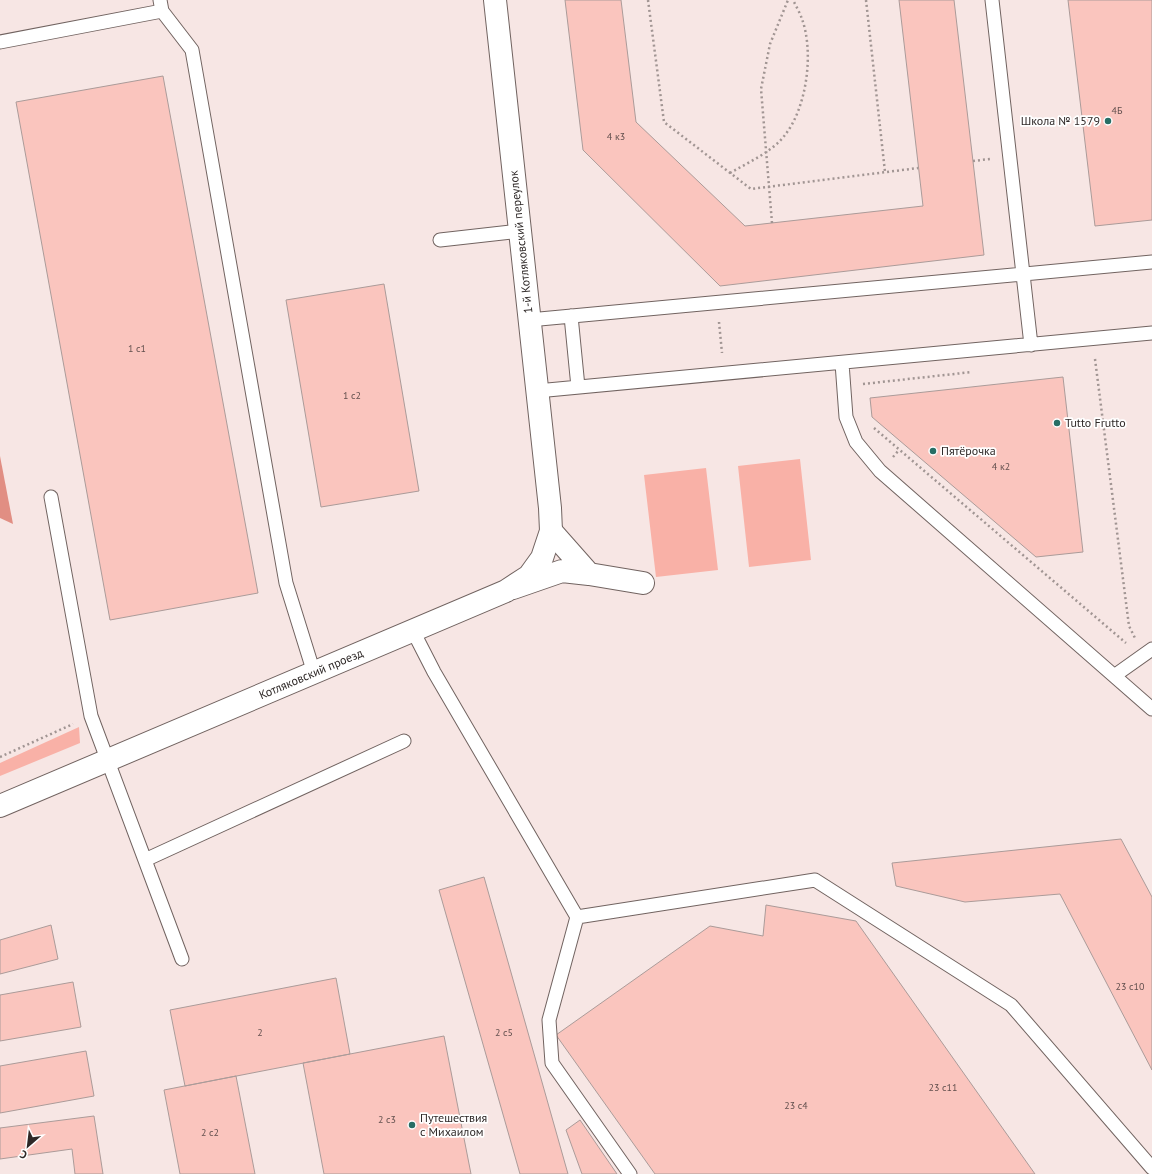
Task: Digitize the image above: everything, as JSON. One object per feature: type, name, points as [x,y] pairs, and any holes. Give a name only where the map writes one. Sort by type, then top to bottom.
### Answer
[{"type":"street","name":"1-й Котляковский переулок","points":[[495,0],[547,485]]},
{"type":"street","name":"Котляковский проезд","points":[[0,806],[506,590],[529,576],[542,558],[551,531],[547,485]]},
{"type":"street","points":[[551,531],[590,574]]},
{"type":"street","points":[[506,590],[562,571],[643,582]]},
{"type":"lane","points":[[992,0],[1031,345]]},
{"type":"lane","points":[[0,42],[161,6],[192,50],[286,584],[314,673]]},
{"type":"lane","points":[[440,240],[520,231]]},
{"type":"lane","points":[[529,320],[1152,262]]},
{"type":"lane","points":[[571,316],[578,387]]},
{"type":"lane","points":[[537,391],[1152,333]]},
{"type":"lane","points":[[842,362],[846,417],[856,442],[880,471],[1152,709]]},
{"type":"lane","points":[[52,497],[91,716],[106,760],[182,959]]},
{"type":"lane","points":[[413,631],[434,672],[577,917],[550,1020],[552,1063],[630,1174]]},
{"type":"lane","points":[[1114,676],[1147,653]]},
{"type":"lane","points":[[145,860],[404,741]]},
{"type":"lane","points":[[577,917],[815,880],[1012,1005],[1152,1168]]},
{"type":"path","points":[[648,0],[664,122],[751,189],[918,168]]},
{"type":"path","points":[[772,223],[760,89],[770,44],[788,0]]},
{"type":"path","points":[[730,173],[765,152],[786,134],[800,106],[806,81],[808,48],[803,20],[793,0]]},
{"type":"path","points":[[866,0],[885,172]]},
{"type":"path","points":[[717,302],[724,374]]},
{"type":"path","points":[[1094,358],[1094,352],[1129,626],[1147,653]]},
{"type":"path","points":[[862,385],[978,372]]},
{"type":"path","points":[[871,426],[1147,653]]},
{"type":"path","points":[[0,757],[91,716]]},
{"type":"shaded area","points":[[0,456],[13,524],[0,518]]},
{"type":"shaded area","points":[[800,459],[811,560],[749,567],[738,466]]},
{"type":"shaded area","points":[[706,468],[718,570],[656,577],[644,475]]},
{"type":"shaded area","points":[[79,727],[80,743],[0,776],[0,763]]},
{"type":"building","points":[[565,0],[621,0],[636,122],[745,226],[923,206],[899,0],[954,0],[984,255],[720,286],[583,150]]},
{"type":"building","name":"Школа № 1579","points":[[1068,0],[1152,0],[1152,220],[1095,226]]},
{"type":"building","points":[[163,76],[258,593],[110,620],[16,102]]},
{"type":"building","points":[[384,284],[419,491],[321,507],[286,300]]},
{"type":"building","points":[[1063,377],[1083,552],[1036,557],[872,417],[870,398]]},
{"type":"building","points":[[1121,839],[1152,897],[1152,1070],[1060,894],[965,902],[896,886],[892,863]]},
{"type":"building","points":[[484,877],[568,1174],[520,1174],[439,890]]},
{"type":"building","points":[[766,905],[856,921],[1035,1174],[655,1174],[556,1035],[710,926],[763,936]]},
{"type":"building","points":[[51,925],[58,959],[0,974],[0,940]]},
{"type":"building","points":[[336,978],[350,1054],[185,1086],[170,1010]]},
{"type":"building","points":[[73,982],[81,1027],[0,1041],[0,995]]},
{"type":"building","points":[[444,1036],[471,1174],[324,1174],[303,1063]]},
{"type":"building","points":[[86,1051],[94,1096],[0,1113],[0,1066]]},
{"type":"building","points":[[236,1076],[255,1174],[180,1174],[164,1090]]},
{"type":"building","points":[[94,1116],[103,1174],[75,1174],[72,1149],[0,1159],[0,1128]]},
{"type":"building","points":[[580,1120],[617,1174],[582,1174],[566,1130]]},
{"type":"place","name":"Школа № 1579","points":[[1108,121]]},
{"type":"place","name":"Tutto Frutto","points":[[1057,423]]},
{"type":"place","name":"Пятёрочка","points":[[933,451]]},
{"type":"place","name":"Путешествия с Михаилом","points":[[412,1125]]}]
